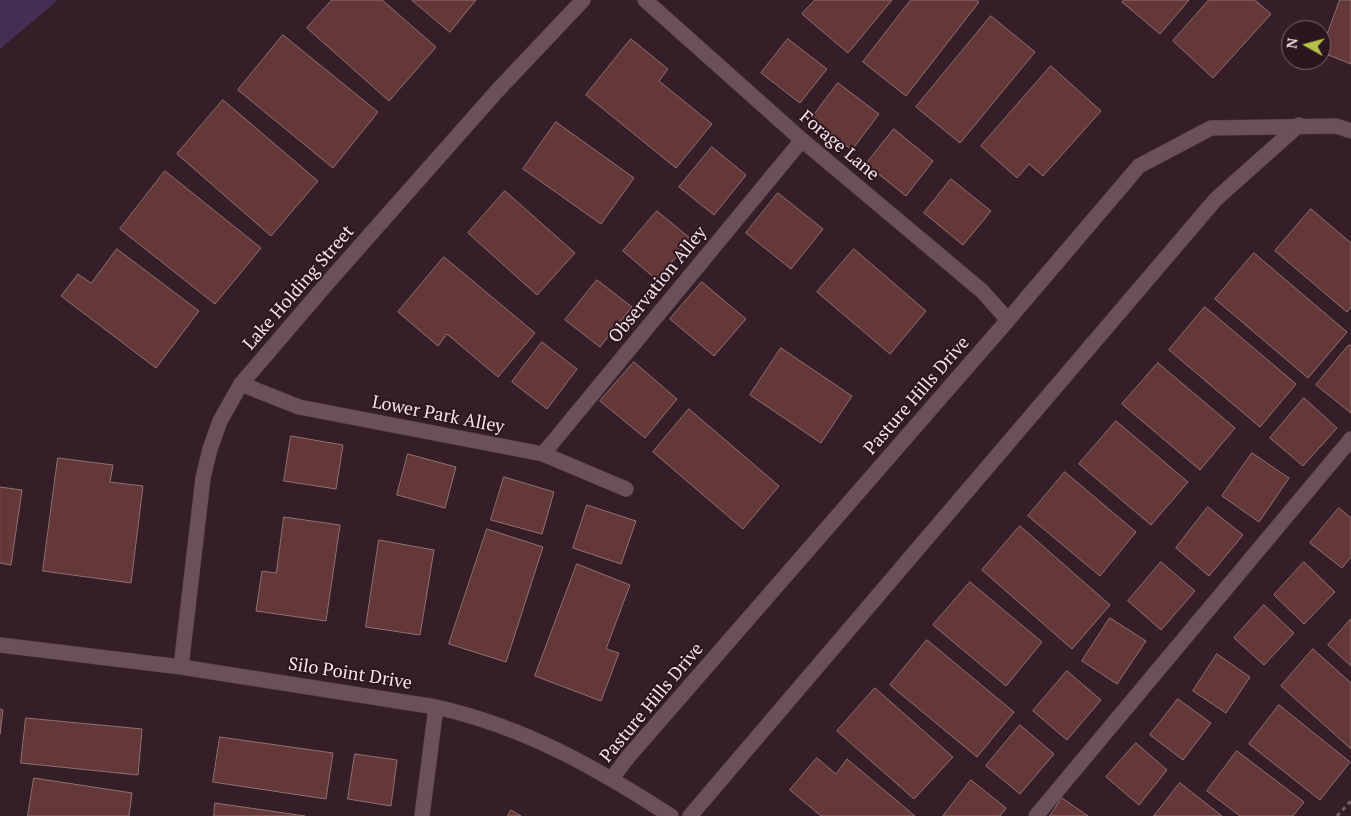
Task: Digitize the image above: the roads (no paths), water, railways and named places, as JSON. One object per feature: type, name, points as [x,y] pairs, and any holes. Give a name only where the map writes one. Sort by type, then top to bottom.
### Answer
[{"type":"street","name":"Lake Holding Street","points":[[181,667],[202,478],[220,421],[241,384],[490,99],[583,0]]},
{"type":"street","name":"Forage Lane","points":[[645,0],[802,140],[982,292],[1008,320]]},
{"type":"street","points":[[690,816],[1216,199],[1299,126]]},
{"type":"street","name":"Pasture Hills Drive","points":[[612,778],[628,757],[1008,320],[1139,166],[1211,128],[1336,126],[1351,130]]},
{"type":"street","name":"Observation Alley","points":[[543,454],[802,140]]},
{"type":"street","name":"Lower Park Alley","points":[[241,384],[299,407],[543,454],[626,489]]},
{"type":"street","points":[[1036,816],[1351,439]]},
{"type":"street","name":"Silo Point Drive","points":[[0,645],[181,667],[436,707],[472,715],[538,740],[612,778],[671,816]]},
{"type":"street","points":[[422,816],[436,707]]}]
